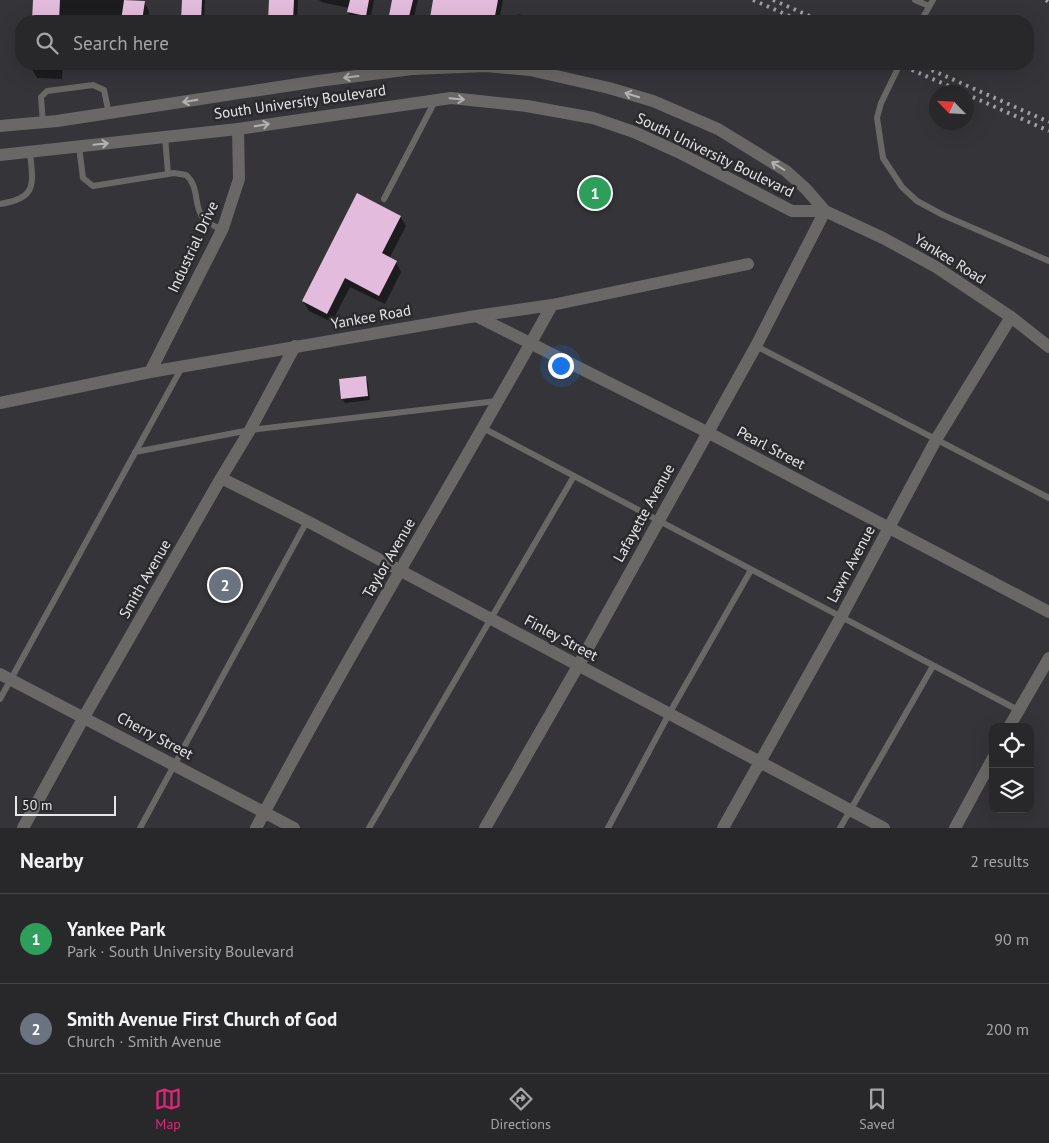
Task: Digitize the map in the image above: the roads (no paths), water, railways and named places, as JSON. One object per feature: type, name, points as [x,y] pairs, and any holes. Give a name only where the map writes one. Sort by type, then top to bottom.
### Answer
[{"type":"street","name":"South University Boulevard","points":[[0,126],[43,123],[109,114],[318,81],[404,70]]},
{"type":"street","name":"South University Boulevard","points":[[530,70],[609,88],[652,101],[718,129],[786,170],[806,189],[825,212]]},
{"type":"street","name":"South University Boulevard","points":[[0,155],[238,129],[451,98],[517,105],[593,118],[634,132],[678,152],[792,211],[825,212]]},
{"type":"street","name":"Industrial Drive","points":[[150,372],[222,230],[239,179],[238,129]]},
{"type":"street","name":"Yankee Road","points":[[825,212],[883,238],[936,267],[1011,317],[1049,347]]},
{"type":"street","name":"Lafayette Avenue","points":[[485,828],[578,666],[756,346],[825,212]]},
{"type":"street","name":"Yankee Road","points":[[0,403],[182,366],[476,316],[552,305],[748,264]]},
{"type":"street","name":"Taylor Avenue","points":[[256,828],[552,305]]},
{"type":"street","name":"Pearl Street","points":[[476,316],[707,432],[1049,612]]},
{"type":"street","name":"Lawn Avenue","points":[[723,828],[842,617],[937,438],[1011,317]]},
{"type":"street","name":"Smith Avenue","points":[[23,828],[84,717],[250,430],[295,346]]},
{"type":"street","name":"Finley Street","points":[[221,478],[307,520],[884,828]]},
{"type":"street","points":[[1012,723],[1049,658]]},
{"type":"street","name":"Cherry Street","points":[[5,677],[294,828]]},
{"type":"street","points":[[955,828],[989,765]]},
{"type":"lane","points":[[915,0],[931,3],[924,15]]},
{"type":"lane","points":[[897,70],[881,103],[877,118],[883,158],[902,187],[917,201],[943,216],[1049,261]]},
{"type":"lane","points":[[43,123],[41,97],[47,91],[93,85],[104,90],[109,114]]},
{"type":"lane","points":[[384,200],[436,100]]},
{"type":"lane","points":[[165,137],[168,174]]},
{"type":"lane","points":[[79,147],[83,178],[90,186],[178,172],[189,177],[201,214],[206,220],[222,230]]},
{"type":"lane","points":[[0,204],[18,201],[29,191],[33,182],[30,152]]},
{"type":"lane","points":[[756,346],[937,438],[1049,498]]},
{"type":"lane","points":[[0,699],[5,677],[135,452],[182,366]]},
{"type":"lane","points":[[135,452],[250,430],[499,400]]},
{"type":"lane","points":[[483,428],[1018,710]]},
{"type":"lane","points":[[369,828],[574,476]]},
{"type":"lane","points":[[140,828],[307,520]]},
{"type":"lane","points":[[608,828],[669,714],[751,570]]},
{"type":"lane","points":[[840,828],[933,666]]},
{"type":"railway","points":[[753,0],[787,15]]},
{"type":"railway","points":[[773,0],[807,15]]},
{"type":"railway","points":[[912,70],[947,85]]},
{"type":"railway","points":[[932,70],[1049,122]]},
{"type":"railway","points":[[974,98],[1049,131]]},
{"type":"place","name":"Yankee Park","points":[[595,193]]},
{"type":"place","name":"Smith Avenue First Church of God","points":[[225,585]]}]
